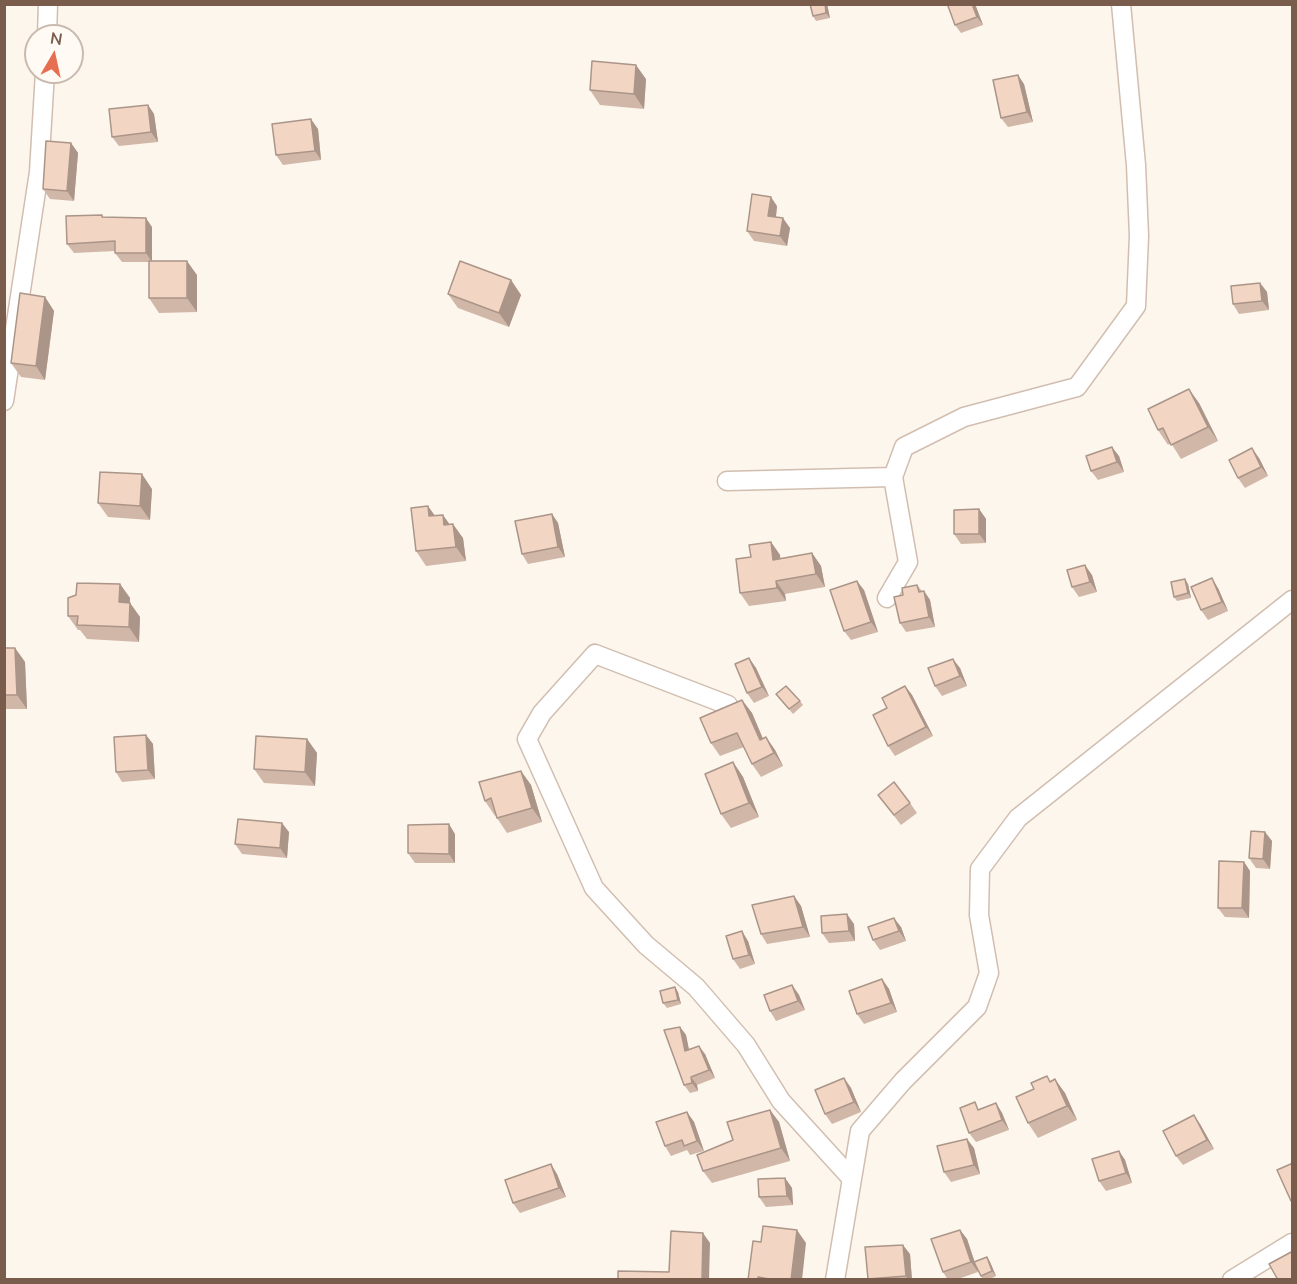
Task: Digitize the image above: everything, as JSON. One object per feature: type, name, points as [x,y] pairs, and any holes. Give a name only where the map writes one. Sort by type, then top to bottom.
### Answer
[{"type":"street","points":[[47,24],[48,4]]},
{"type":"street","points":[[887,598],[908,562],[893,477],[904,447],[964,417],[1077,387],[1136,306],[1139,236],[1121,4]]},
{"type":"street","points":[[4,401],[39,172],[44,84]]},
{"type":"street","points":[[727,481],[893,477]]},
{"type":"street","points":[[836,1280],[860,1131],[903,1081],[977,1007],[989,973],[979,915],[980,869],[1018,818],[1293,600]]},
{"type":"street","points":[[728,705],[595,654],[542,713],[527,739],[594,888],[646,945],[696,987],[746,1045],[781,1101],[852,1179]]},
{"type":"street","points":[[1232,1280],[1293,1243]]},
{"type":"building","points":[[810,4],[825,4],[826,13],[813,16]]},
{"type":"building","points":[[972,4],[977,17],[955,25],[948,6]]},
{"type":"building","points":[[592,61],[636,65],[634,94],[590,90]]},
{"type":"building","points":[[1018,75],[1027,112],[1001,118],[993,80]]},
{"type":"building","points":[[148,105],[151,132],[112,137],[109,109]]},
{"type":"building","points":[[311,119],[315,151],[276,155],[272,124]]},
{"type":"building","points":[[46,141],[71,143],[67,191],[43,189]]},
{"type":"building","points":[[752,194],[771,197],[768,216],[783,218],[780,236],[747,231]]},
{"type":"building","points":[[102,215],[102,217],[146,218],[146,253],[115,253],[115,241],[67,244],[66,216]]},
{"type":"building","points":[[149,261],[187,261],[187,298],[149,298]]},
{"type":"building","points":[[460,261],[511,280],[499,313],[448,294]]},
{"type":"building","points":[[1260,283],[1262,301],[1233,304],[1231,286]]},
{"type":"building","points":[[20,293],[45,297],[36,366],[11,363]]},
{"type":"building","points":[[1189,389],[1208,427],[1171,445],[1163,428],[1158,430],[1148,409]]},
{"type":"building","points":[[1112,447],[1117,462],[1091,471],[1086,456]]},
{"type":"building","points":[[1252,448],[1261,467],[1238,478],[1229,460]]},
{"type":"building","points":[[100,472],[142,474],[140,506],[98,503]]},
{"type":"building","points":[[428,506],[429,516],[443,515],[444,525],[453,524],[456,547],[416,551],[411,508]]},
{"type":"building","points":[[979,509],[979,534],[954,534],[954,510]]},
{"type":"building","points":[[552,514],[558,547],[522,554],[515,521]]},
{"type":"building","points":[[771,542],[773,560],[812,553],[816,574],[776,581],[777,588],[740,593],[736,559],[751,557],[749,545]]},
{"type":"building","points":[[1085,565],[1090,582],[1072,587],[1067,570]]},
{"type":"building","points":[[1212,578],[1222,602],[1201,610],[1191,587]]},
{"type":"building","points":[[1185,579],[1188,593],[1174,597],[1171,582]]},
{"type":"building","points":[[857,581],[871,622],[844,631],[830,590]]},
{"type":"building","points":[[77,583],[120,584],[119,602],[130,603],[129,627],[77,625],[78,616],[68,616],[68,598],[76,595]]},
{"type":"building","points":[[917,585],[919,592],[924,591],[929,617],[900,623],[894,597],[903,595],[902,588]]},
{"type":"building","points":[[4,648],[15,648],[17,695],[4,695]]},
{"type":"building","points":[[749,658],[762,687],[747,693],[735,664]]},
{"type":"building","points":[[953,659],[960,676],[935,686],[928,668]]},
{"type":"building","points":[[786,686],[800,701],[789,709],[776,694]]},
{"type":"building","points":[[905,686],[926,727],[888,746],[873,715],[887,708],[882,698]]},
{"type":"building","points":[[742,700],[760,740],[766,737],[774,753],[752,764],[737,733],[711,743],[700,718]]},
{"type":"building","points":[[146,735],[148,770],[116,772],[114,737]]},
{"type":"building","points":[[256,736],[307,739],[305,772],[254,769]]},
{"type":"building","points":[[733,762],[749,803],[721,814],[705,774]]},
{"type":"building","points":[[521,771],[532,808],[497,818],[491,798],[485,801],[479,782]]},
{"type":"building","points":[[894,782],[910,803],[894,815],[878,795]]},
{"type":"building","points":[[238,819],[282,823],[280,848],[235,844]]},
{"type":"building","points":[[449,824],[449,854],[408,853],[408,825]]},
{"type":"building","points":[[1251,831],[1265,832],[1263,859],[1249,858]]},
{"type":"building","points":[[1219,861],[1244,862],[1242,908],[1218,908]]},
{"type":"building","points":[[794,896],[803,927],[761,934],[752,905]]},
{"type":"building","points":[[847,914],[849,931],[822,933],[821,916]]},
{"type":"building","points":[[894,918],[899,931],[873,940],[868,927]]},
{"type":"building","points":[[742,931],[749,955],[733,959],[726,936]]},
{"type":"building","points":[[882,979],[891,1003],[857,1014],[849,991]]},
{"type":"building","points":[[792,985],[798,1001],[770,1011],[764,995]]},
{"type":"building","points":[[675,987],[678,1000],[663,1003],[660,991]]},
{"type":"building","points":[[680,1027],[685,1051],[699,1046],[709,1070],[691,1077],[692,1083],[684,1085],[664,1030]]},
{"type":"building","points":[[1047,1076],[1050,1082],[1055,1079],[1067,1106],[1028,1123],[1016,1097],[1034,1089],[1031,1083]]},
{"type":"building","points":[[844,1078],[854,1102],[825,1114],[815,1090]]},
{"type":"building","points":[[975,1102],[978,1110],[996,1103],[1002,1120],[969,1133],[960,1108]]},
{"type":"building","points":[[770,1110],[781,1148],[703,1171],[697,1155],[733,1140],[727,1122]]},
{"type":"building","points":[[687,1112],[697,1141],[684,1146],[682,1140],[665,1146],[656,1122]]},
{"type":"building","points":[[1194,1115],[1207,1140],[1176,1156],[1163,1131]]},
{"type":"building","points":[[967,1139],[974,1165],[944,1172],[937,1146]]},
{"type":"building","points":[[1119,1151],[1126,1173],[1099,1181],[1092,1159]]},
{"type":"building","points":[[1293,1163],[1293,1200],[1291,1201],[1277,1170]]},
{"type":"building","points":[[551,1164],[559,1188],[513,1203],[505,1180]]},
{"type":"building","points":[[785,1178],[787,1196],[759,1197],[758,1179]]},
{"type":"building","points":[[763,1226],[797,1230],[791,1280],[758,1277],[758,1280],[748,1280],[753,1241],[761,1242]]},
{"type":"building","points":[[960,1230],[971,1262],[943,1272],[931,1239]]},
{"type":"building","points":[[671,1231],[703,1233],[702,1280],[618,1280],[618,1271],[669,1272]]},
{"type":"building","points":[[903,1245],[906,1276],[868,1279],[865,1247]]},
{"type":"building","points":[[1293,1251],[1293,1280],[1278,1280],[1269,1264]]},
{"type":"building","points":[[987,1257],[992,1271],[981,1276],[974,1262]]}]
